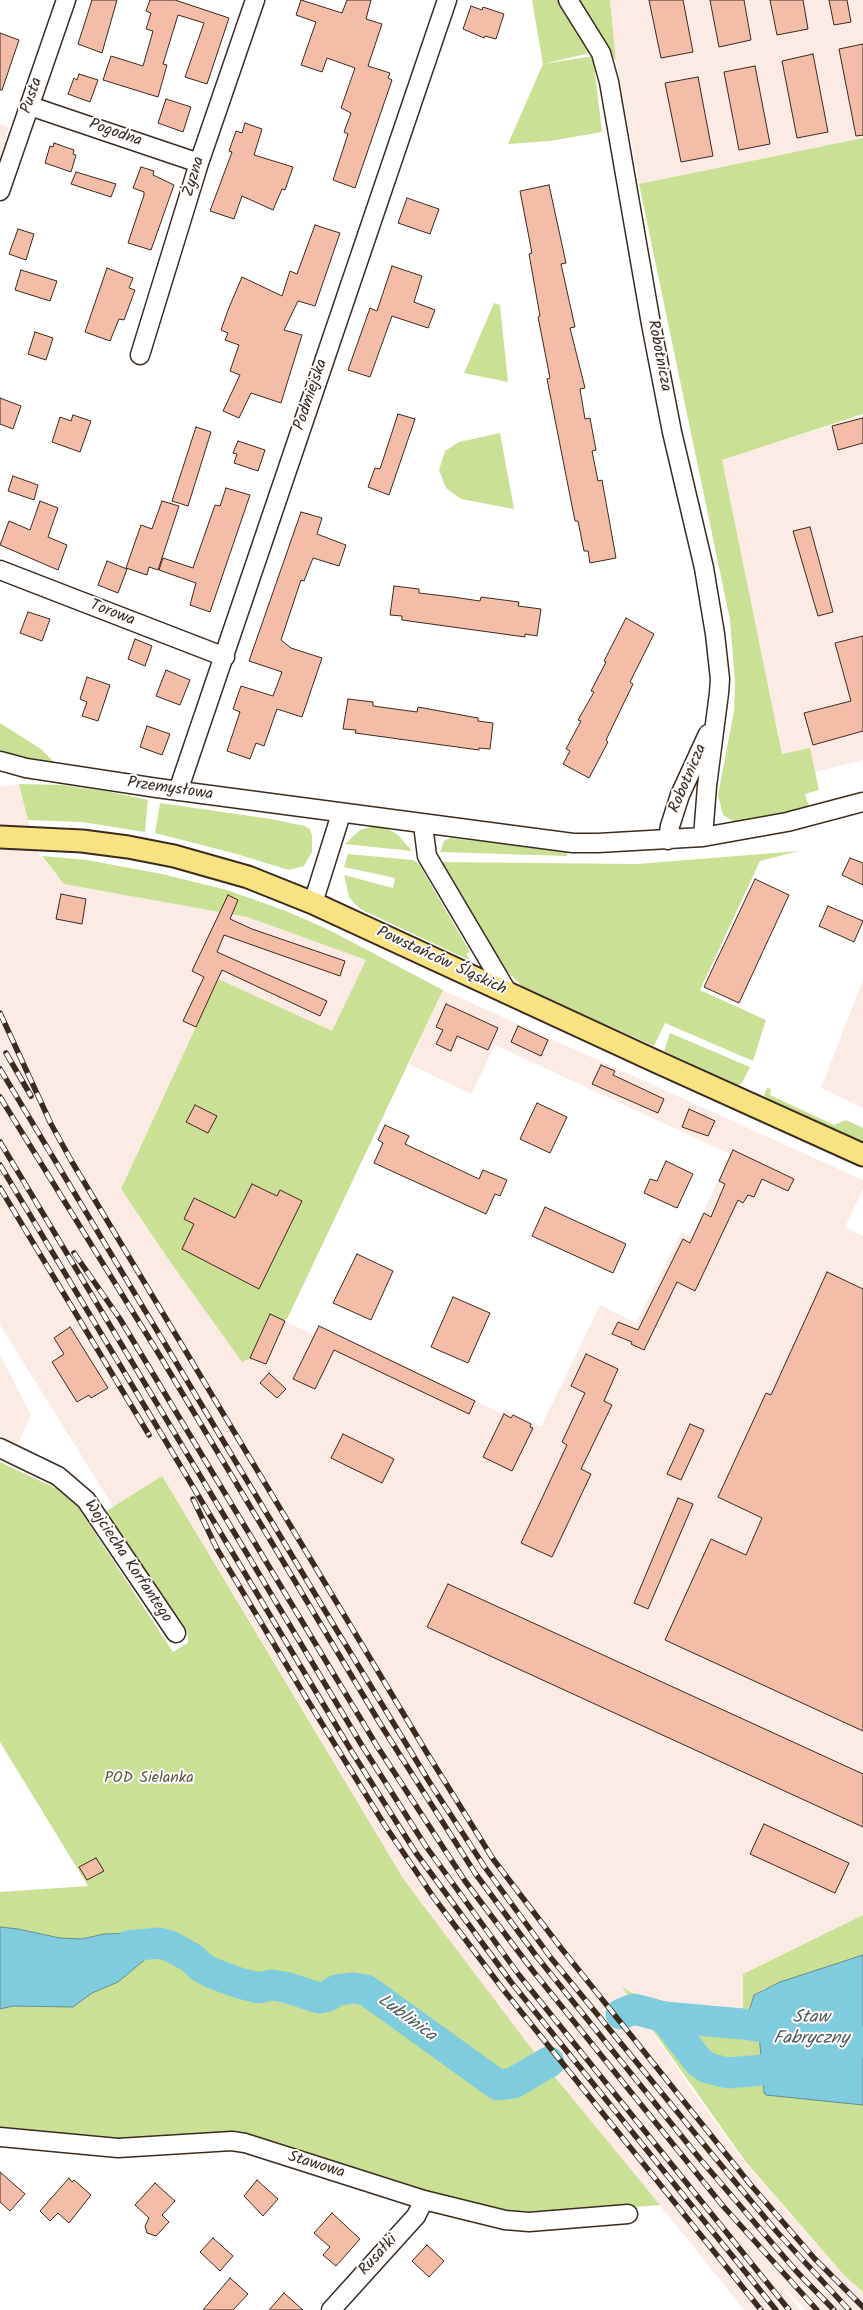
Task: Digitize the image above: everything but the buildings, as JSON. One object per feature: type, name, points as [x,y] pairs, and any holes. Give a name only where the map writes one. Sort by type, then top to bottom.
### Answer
[{"type":"main road","name":"Powstańców Śląskich","points":[[0,837],[82,840],[174,856],[223,868],[313,903],[863,1155]]},
{"type":"street","name":"Pusta","points":[[0,191],[66,0]]},
{"type":"street","name":"Żyzna","points":[[140,355],[199,163],[254,0]]},
{"type":"street","name":"Podmiejska","points":[[178,791],[447,0]]},
{"type":"street","name":"Robotnicza","points":[[568,0],[601,53],[609,82],[619,149],[670,422],[704,568],[711,610],[720,679],[714,720],[703,837]]},
{"type":"street","name":"Pogodna","points":[[30,106],[199,163]]},
{"type":"street","name":"Torowa","points":[[0,570],[224,657]]},
{"type":"street","name":"Robotnicza","points":[[668,840],[670,826],[680,795],[714,720]]},
{"type":"street","name":"Przemysłowa","points":[[0,761],[26,768],[178,791],[423,825],[572,843],[703,837],[787,822],[863,802]]},
{"type":"street","points":[[313,903],[341,814]]},
{"type":"street","points":[[423,825],[427,856],[508,993]]},
{"type":"street","name":"Wojciecha Korfantego","points":[[0,1448],[58,1476],[86,1500],[176,1633]]},
{"type":"street","name":"Stawowa","points":[[0,2137],[103,2148],[232,2141],[244,2143],[424,2200],[491,2218],[518,2222],[628,2214]]},
{"type":"street","name":"Rusałki","points":[[331,2310],[416,2216],[424,2200]]},
{"type":"shaded area","points":[[610,0],[863,0],[863,138],[639,184],[616,61]]},
{"type":"shaded area","points":[[0,124],[9,127],[0,157]]},
{"type":"shaded area","points":[[863,415],[863,760],[815,772],[810,749],[782,754],[722,460]]},
{"type":"shaded area","points":[[19,784],[36,850],[64,884],[247,917],[366,960],[332,1031],[196,1027],[121,1189],[242,1362],[250,1357],[270,1314],[314,1335],[319,1326],[427,1376],[500,1413],[506,1410],[541,1427],[600,1305],[636,1323],[682,1232],[692,1237],[730,1154],[495,1045],[471,1094],[409,1064],[443,990],[863,1180],[863,1189],[845,1227],[863,1236],[863,1915],[743,1974],[744,2010],[641,1999],[624,1989],[688,2084],[744,2161],[844,2275],[863,2292],[863,2310],[806,2310],[783,2288],[800,2310],[744,2310],[677,2226],[373,1871],[129,1532],[0,1325],[0,787]]},
{"type":"shaded area","points":[[863,980],[863,1108],[821,1088]]},
{"type":"shaded area","points":[[0,1355],[31,1415],[16,1448],[0,1440]]},
{"type":"green space","points":[[532,0],[559,0],[594,52],[543,64]]},
{"type":"green space","points":[[576,0],[610,0],[616,61]]},
{"type":"green space","points":[[593,56],[602,132],[550,141],[508,144],[543,64]]},
{"type":"green space","points":[[863,138],[863,414],[722,460],[782,754],[810,748],[819,790],[805,794],[809,807],[750,822],[733,821],[723,815],[718,795],[734,711],[735,683],[730,620],[639,184]]},
{"type":"green space","points":[[494,303],[500,305],[508,382],[464,373]]},
{"type":"green space","points":[[500,433],[514,509],[461,499],[446,488],[439,470],[445,451],[459,442]]},
{"type":"green space","points":[[0,723],[41,749],[56,764],[0,754]]},
{"type":"green space","points":[[19,784],[63,785],[106,791],[148,800],[145,832],[82,822],[28,820]]},
{"type":"green space","points":[[160,803],[271,819],[305,826],[310,829],[312,836],[312,852],[304,866],[289,870],[155,833]]},
{"type":"green space","points":[[377,825],[383,826],[398,835],[412,851],[345,844],[360,830]]},
{"type":"green space","points":[[450,838],[568,851],[567,856],[440,852],[444,841]]},
{"type":"green space","points":[[799,851],[760,861],[700,990],[766,1020],[753,1061],[665,1023],[654,1046],[524,988],[498,962],[440,862],[637,864]]},
{"type":"green space","points":[[348,854],[413,860],[419,864],[470,952],[466,954],[471,961],[362,910],[349,897],[344,875],[393,888],[395,878],[344,867]]},
{"type":"green space","points":[[42,856],[87,860],[162,874],[227,890],[286,911],[329,930],[443,990],[288,1317],[284,1321],[270,1314],[250,1358],[242,1362],[121,1189],[218,979],[332,1031],[366,960],[247,917],[64,884]]},
{"type":"green space","points":[[670,1033],[750,1067],[742,1083],[738,1085],[664,1051]]},
{"type":"green space","points":[[767,1088],[771,1089],[770,1095],[834,1125],[846,1120],[863,1128],[863,1144],[786,1110],[764,1096]]},
{"type":"green space","name":"POD Sielanka","points":[[0,1462],[70,1495],[173,1652],[188,1643],[187,1630],[105,1512],[162,1476],[404,1880],[531,2048],[660,2205],[527,2216],[462,2202],[246,2137],[115,2140],[0,2129],[0,2009],[13,2006],[73,2007],[92,1993],[118,1982],[148,1957],[169,1945],[150,1936],[119,1933],[82,1939],[60,1938],[0,1927],[0,1892],[88,1886],[0,1742]]},
{"type":"green space","points":[[863,1915],[863,1955],[763,1989],[752,1999],[748,2014],[742,2017],[744,2029],[759,2033],[764,2093],[766,2095],[863,2105],[863,2292],[844,2275],[745,2161],[622,1987],[642,1999],[743,2010],[743,1974]]},
{"type":"water","points":[[0,1927],[60,1938],[82,1939],[104,1934],[141,1933],[170,1946],[148,1957],[118,1982],[92,1993],[73,2007],[13,2006],[0,2009]]},
{"type":"water","name":"Staw Fabryczny","points":[[863,1955],[863,2105],[766,2095],[764,2093],[759,2033],[743,2029],[742,2017],[748,2014],[754,1995],[780,1982]]},
{"type":"waterway","name":"Lublinica","points":[[129,1946],[159,1943],[170,1946],[192,1958],[201,1967],[212,1973],[259,1988],[271,1985],[285,1987],[319,1998],[328,1996],[337,1990],[353,1988],[366,1990],[498,2085],[513,2083],[549,2062]]},
{"type":"waterway","points":[[621,2014],[634,2009],[664,2017],[743,2024],[863,2042]]},
{"type":"waterway","points":[[664,2017],[699,2062],[708,2068],[728,2073],[762,2070]]},
{"type":"railway","points":[[0,1013],[51,1124],[72,1162],[427,1753],[493,1859],[561,1948],[750,2184],[814,2258],[863,2307]]},
{"type":"railway","points":[[6,1053],[31,1096]]},
{"type":"railway","points":[[0,1069],[336,1629],[430,1783],[484,1866],[551,1958],[711,2153],[777,2232],[849,2310]]},
{"type":"railway","points":[[0,1097],[160,1356],[384,1730],[475,1873],[537,1957],[700,2159],[797,2272],[834,2310]]},
{"type":"railway","points":[[0,1142],[361,1744],[425,1845],[519,1975],[789,2310]]},
{"type":"railway","points":[[0,1165],[352,1752],[416,1853],[511,1982],[776,2310]]},
{"type":"railway","points":[[0,1188],[149,1435]]},
{"type":"railway","points":[[74,1253],[120,1319],[377,1746],[465,1881],[533,1971],[723,2206],[817,2310]]},
{"type":"railway","points":[[193,1499],[217,1549],[308,1701],[384,1824],[434,1898],[502,1988],[761,2310]]}]
